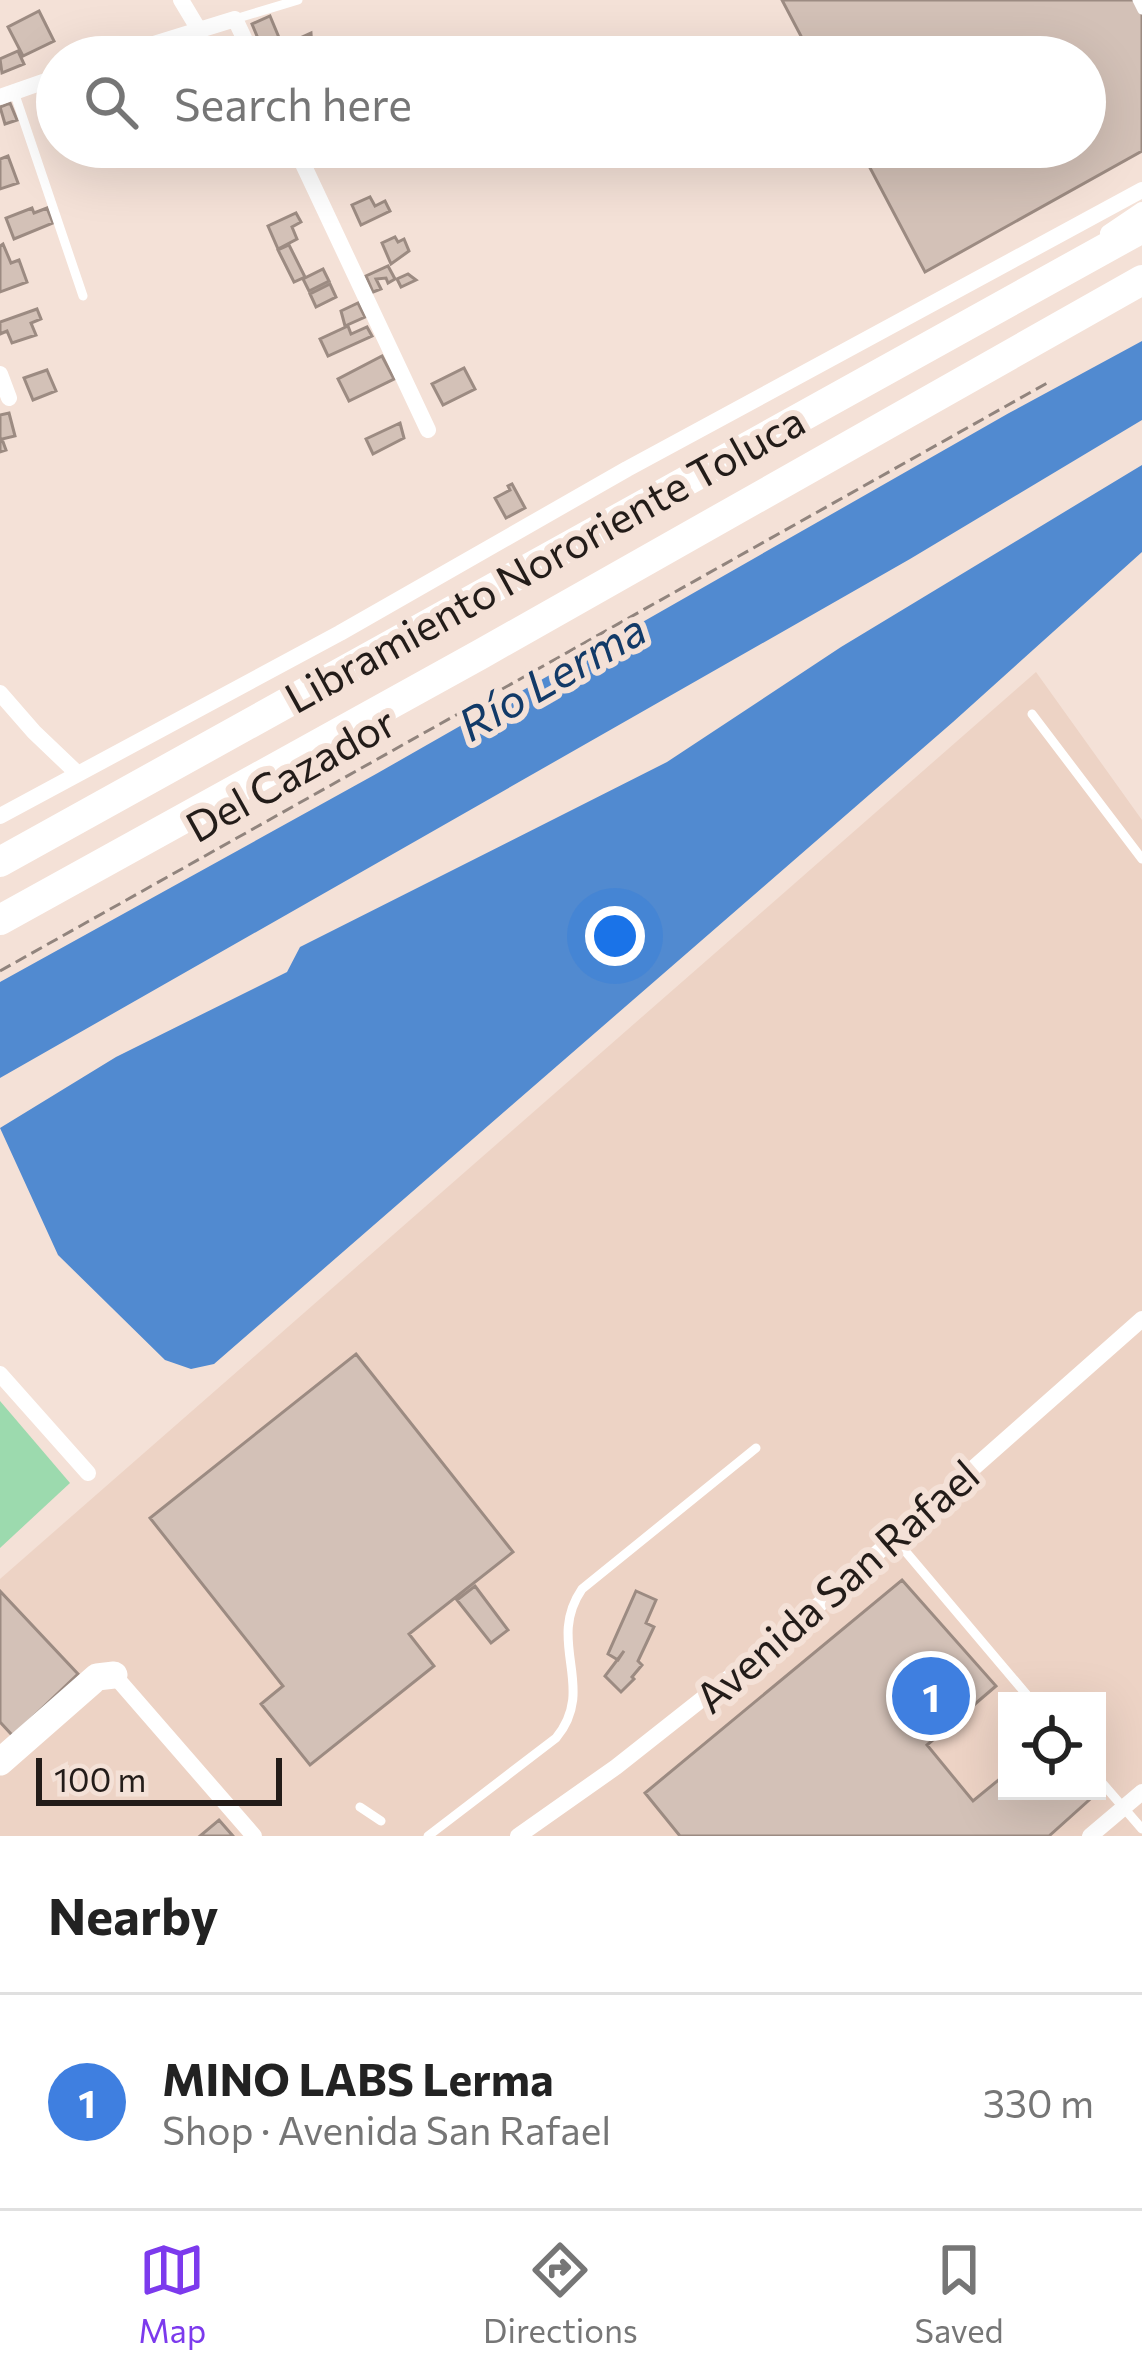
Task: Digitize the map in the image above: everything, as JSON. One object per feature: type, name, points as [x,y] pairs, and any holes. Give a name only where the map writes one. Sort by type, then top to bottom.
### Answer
[{"type":"highway","name":"Libramiento Nororiente Toluca","points":[[0,862],[1142,228]]},
{"type":"highway","points":[[1024,347],[1142,280]]},
{"type":"highway","points":[[1024,347],[1051,344],[1142,303]]},
{"type":"highway","name":"Libramiento Nororiente Toluca","points":[[0,920],[1024,347]]},
{"type":"highway","points":[[0,1762],[98,1677],[114,1675]]},
{"type":"street","points":[[181,0],[199,30]]},
{"type":"street","points":[[180,36],[236,19],[244,36]]},
{"type":"street","points":[[7,94],[36,84]]},
{"type":"street","points":[[306,168],[428,430]]},
{"type":"street","points":[[0,816],[1142,190]]},
{"type":"street","points":[[1088,255],[1108,233],[1142,210]]},
{"type":"street","points":[[0,374],[8,398]]},
{"type":"street","points":[[0,693],[78,774]]},
{"type":"street","name":"Avenida San Rafael","points":[[518,1836],[730,1680],[1142,1319]]},
{"type":"street","points":[[0,1374],[88,1473]]},
{"type":"street","points":[[114,1675],[254,1836]]},
{"type":"street","points":[[1090,1836],[1142,1792]]},
{"type":"lane","points":[[236,19],[298,0]]},
{"type":"lane","points":[[1137,0],[1142,10]]},
{"type":"lane","points":[[7,94],[83,296]]},
{"type":"lane","points":[[1032,714],[1142,859]]},
{"type":"lane","points":[[428,1836],[556,1738],[566,1725],[576,1688],[566,1626],[582,1589],[756,1448]]},
{"type":"lane","points":[[895,1539],[1024,1692]]},
{"type":"lane","points":[[1106,1788],[1142,1829]]},
{"type":"lane","points":[[360,1807],[381,1821]]},
{"type":"path","name":"Del Cazador","points":[[0,971],[1049,382]]},
{"type":"shaded area","points":[[1036,672],[1142,820],[1142,1836],[0,1836],[0,1579]]},
{"type":"green space","points":[[0,1401],[70,1483],[0,1548]]},
{"type":"water","name":"Río Lerma","points":[[1142,341],[1142,420],[910,559],[0,1078],[0,982]]},
{"type":"water","points":[[1142,465],[1142,552],[214,1364],[191,1369],[165,1360],[58,1255],[0,1128],[116,1057],[287,972],[300,947],[667,762],[841,647]]},
{"type":"building","points":[[782,0],[1142,0],[1142,151],[925,272],[870,168],[1106,168],[1106,36],[801,36]]},
{"type":"building","points":[[39,11],[52,36],[36,36],[36,50],[23,56],[8,27]]},
{"type":"building","points":[[270,16],[278,36],[257,36],[252,24]]},
{"type":"building","points":[[18,51],[24,64],[2,73],[0,59]]},
{"type":"building","points":[[10,103],[17,120],[5,124],[0,107]]},
{"type":"building","points":[[8,156],[18,183],[0,189],[0,159]]},
{"type":"building","points":[[370,197],[375,206],[385,201],[390,211],[361,225],[352,205]]},
{"type":"building","points":[[32,208],[34,213],[47,208],[53,223],[14,239],[6,218]]},
{"type":"building","points":[[296,213],[301,222],[292,227],[297,239],[278,249],[268,226]]},
{"type":"building","points":[[395,237],[398,242],[404,239],[409,251],[391,264],[382,243]]},
{"type":"building","points":[[3,244],[11,263],[19,260],[27,282],[0,292],[0,246]]},
{"type":"building","points":[[289,245],[305,277],[294,282],[278,250]]},
{"type":"building","points":[[388,266],[395,279],[388,283],[386,278],[376,279],[381,289],[373,292],[366,276]]},
{"type":"building","points":[[323,269],[329,281],[309,291],[303,279]]},
{"type":"building","points":[[408,274],[416,280],[401,287],[397,279]]},
{"type":"building","points":[[330,284],[336,297],[316,307],[310,294]]},
{"type":"building","points":[[358,303],[365,317],[345,326],[341,311]]},
{"type":"building","points":[[37,309],[41,319],[31,323],[36,335],[12,343],[7,331],[0,334],[0,322]]},
{"type":"building","points":[[348,326],[351,334],[367,327],[372,336],[328,356],[320,339]]},
{"type":"building","points":[[382,356],[394,379],[349,401],[338,379]]},
{"type":"building","points":[[464,368],[475,389],[443,405],[432,384]]},
{"type":"building","points":[[47,370],[56,391],[33,400],[24,378]]},
{"type":"building","points":[[9,413],[15,436],[2,439],[6,450],[0,452],[0,415]]},
{"type":"building","points":[[400,423],[404,438],[373,454],[366,439]]},
{"type":"building","points":[[512,484],[525,508],[506,518],[495,498]]},
{"type":"building","points":[[356,1354],[513,1552],[409,1634],[434,1666],[310,1765],[261,1704],[283,1686],[150,1518]]},
{"type":"building","points":[[902,1580],[996,1686],[927,1745],[973,1801],[998,1780],[998,1800],[1089,1800],[1049,1836],[680,1836],[645,1793]]},
{"type":"building","points":[[475,1586],[508,1630],[491,1643],[457,1600]]},
{"type":"building","points":[[0,1591],[78,1674],[13,1736],[0,1722]]},
{"type":"building","points":[[636,1591],[656,1600],[646,1623],[654,1627],[638,1661],[642,1665],[621,1692],[605,1676],[617,1660],[608,1654]]},
{"type":"building","points":[[219,1820],[233,1836],[200,1836]]},
{"type":"place","name":"MINO LABS Lerma","points":[[931,1696]]}]
